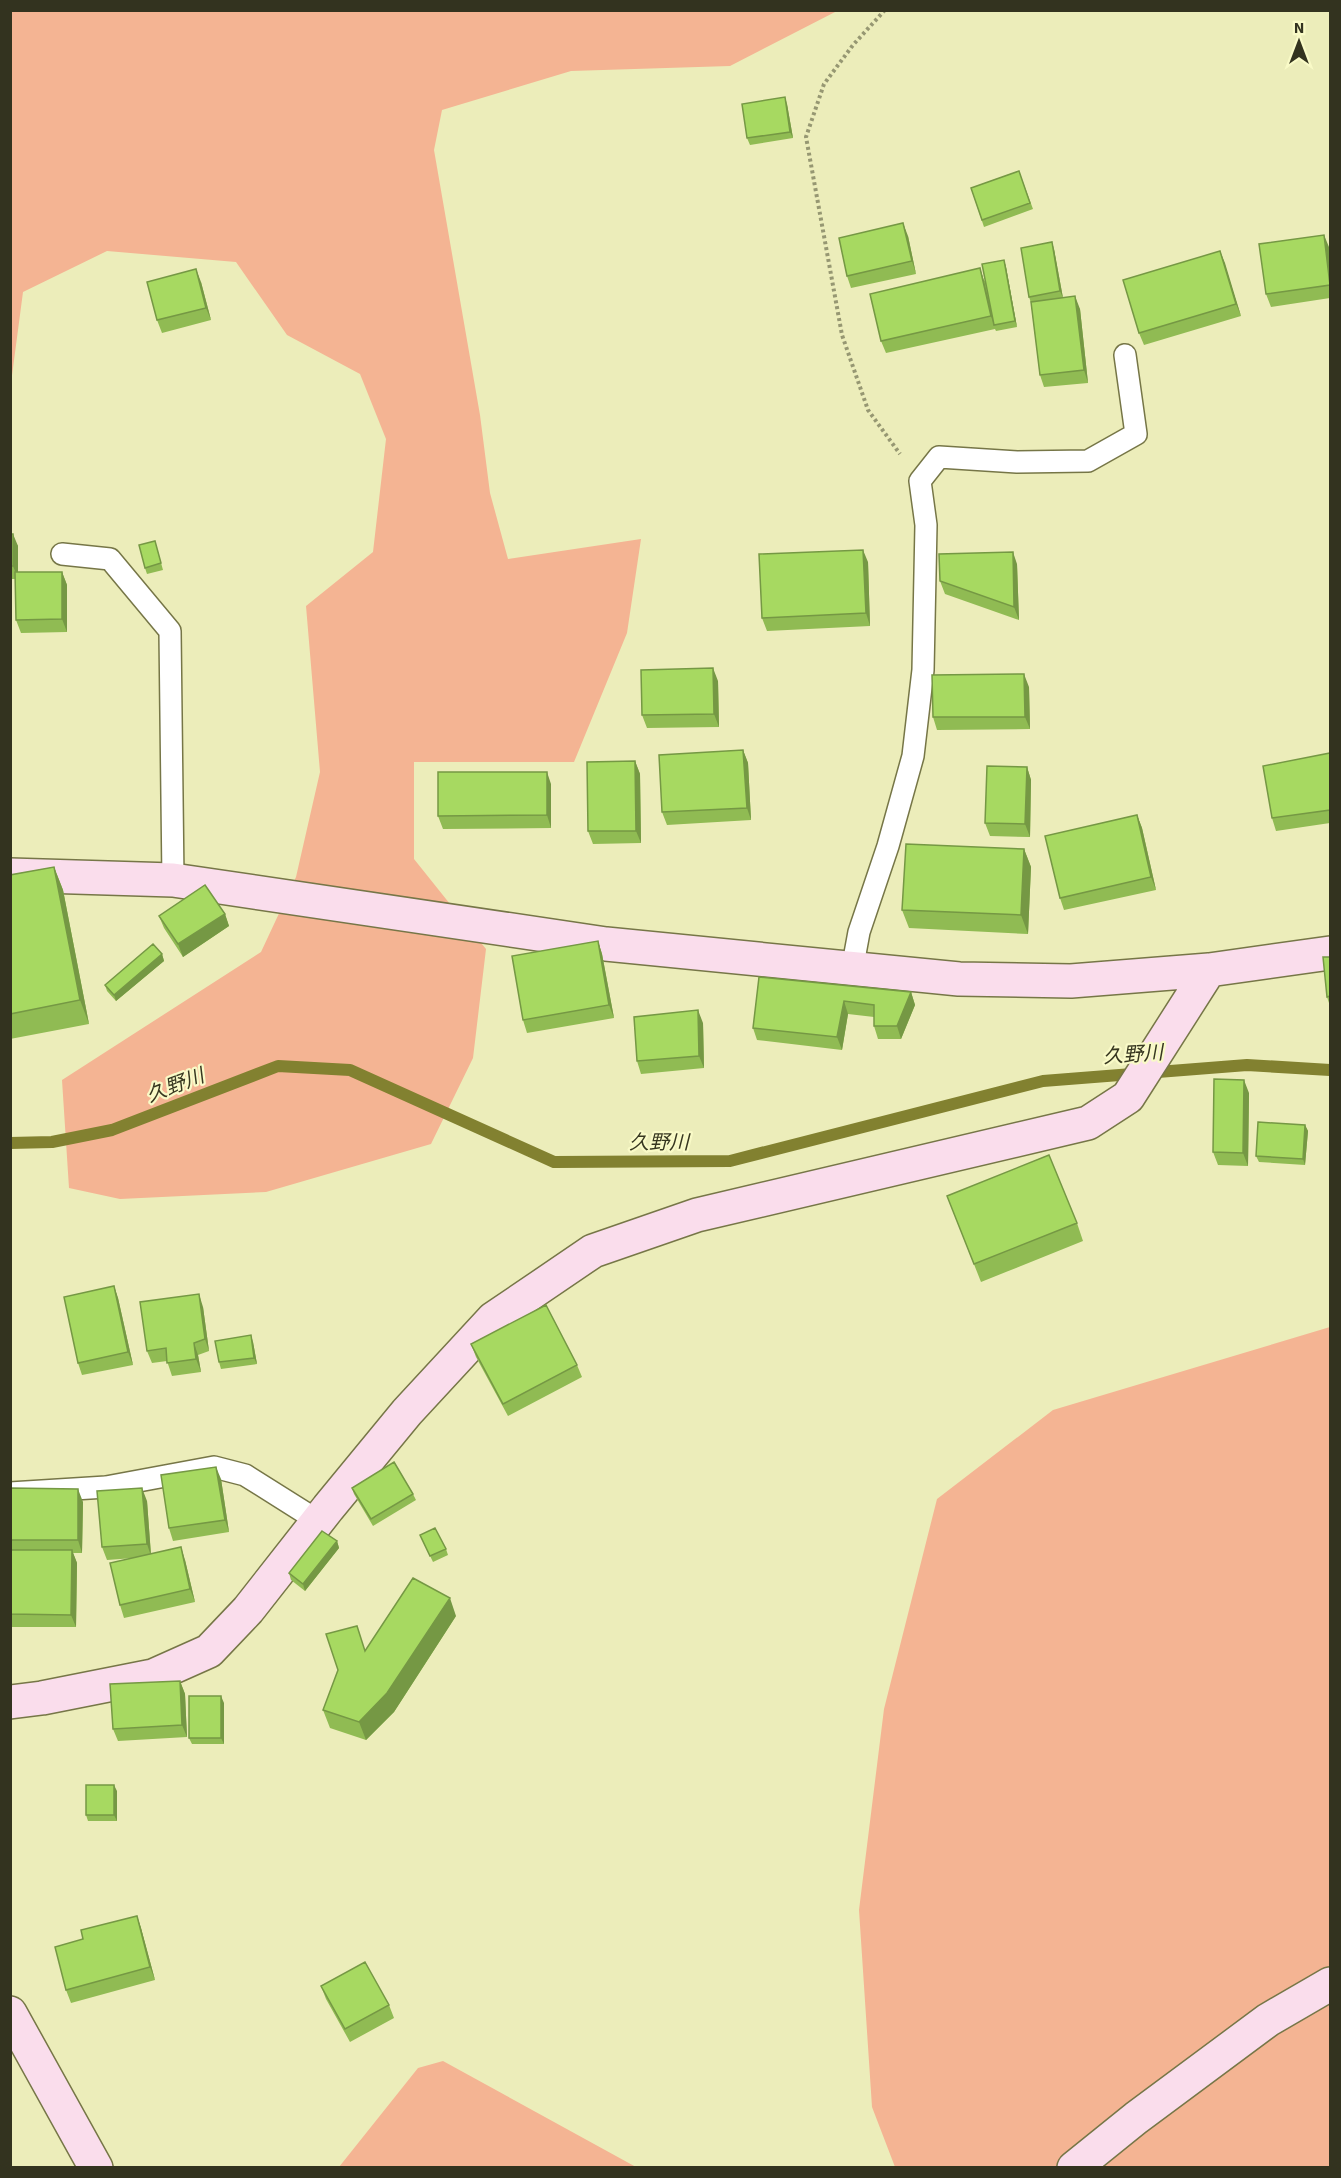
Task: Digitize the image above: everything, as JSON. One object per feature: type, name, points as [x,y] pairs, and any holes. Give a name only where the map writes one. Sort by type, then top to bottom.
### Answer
[{"type":"street","points":[[10,875],[173,880],[606,945],[959,979],[1071,981],[1209,970],[1330,953]]},
{"type":"street","points":[[10,1702],[153,1676],[209,1651],[248,1610],[407,1412],[493,1319],[592,1251],[697,1215],[1088,1123],[1128,1097],[1209,970]]},
{"type":"street","points":[[1074,2168],[1136,2118],[1268,2020],[1330,1984]]},
{"type":"street","points":[[10,2013],[96,2168]]},
{"type":"lane","points":[[852,970],[859,932],[888,846],[913,756],[924,658],[926,525],[920,481],[939,457],[1017,462],[1088,460],[1136,434],[1125,355]]},
{"type":"lane","points":[[62,554],[110,559],[170,631],[173,880]]},
{"type":"lane","points":[[10,1493],[106,1487],[214,1467],[245,1475],[318,1521]]},
{"type":"path","points":[[885,10],[853,45],[824,84],[806,137],[842,335],[868,410],[920,481]]},
{"type":"shaded area","points":[[11,11],[837,11],[730,66],[571,71],[442,110],[434,150],[480,415],[490,493],[508,559],[641,539],[627,633],[574,762],[414,762],[414,859],[486,949],[473,1058],[431,1144],[266,1192],[120,1199],[69,1188],[62,1080],[261,952],[296,877],[320,772],[306,606],[373,552],[386,439],[360,374],[287,335],[236,262],[107,251],[23,292],[11,383]]},
{"type":"shaded area","points":[[1330,1327],[1330,2167],[895,2167],[872,2107],[859,1910],[884,1709],[937,1499],[1053,1410]]},
{"type":"shaded area","points":[[443,2061],[636,2167],[339,2167],[418,2068]]},
{"type":"building","points":[[785,97],[790,132],[747,138],[742,104]]},
{"type":"building","points":[[1019,171],[1030,203],[982,220],[971,188]]},
{"type":"building","points":[[903,223],[912,261],[847,276],[839,238]]},
{"type":"building","points":[[1324,235],[1330,285],[1266,294],[1259,244]]},
{"type":"building","points":[[1052,242],[1060,291],[1029,297],[1021,248]]},
{"type":"building","points":[[1220,251],[1236,304],[1139,333],[1123,280]]},
{"type":"building","points":[[1004,260],[1015,321],[994,325],[982,264]]},
{"type":"building","points":[[980,268],[991,316],[881,341],[870,294]]},
{"type":"building","points":[[196,269],[206,308],[157,320],[147,282]]},
{"type":"building","points":[[1075,296],[1084,370],[1040,375],[1031,302]]},
{"type":"building","points":[[10,534],[13,534],[13,566],[10,566]]},
{"type":"building","points":[[155,541],[161,563],[145,568],[139,545]]},
{"type":"building","points":[[863,550],[866,613],[762,618],[759,554]]},
{"type":"building","points":[[1013,552],[1014,607],[940,581],[939,554]]},
{"type":"building","points":[[15,572],[62,572],[62,619],[16,620]]},
{"type":"building","points":[[713,668],[714,714],[642,715],[641,670]]},
{"type":"building","points":[[1024,674],[1025,717],[933,717],[932,675]]},
{"type":"building","points":[[743,750],[747,808],[662,812],[659,755]]},
{"type":"building","points":[[1330,753],[1330,810],[1272,818],[1263,766]]},
{"type":"building","points":[[635,761],[636,831],[588,831],[587,762]]},
{"type":"building","points":[[987,766],[1027,767],[1025,824],[985,823]]},
{"type":"building","points":[[438,772],[547,772],[547,815],[438,816]]},
{"type":"building","points":[[1137,815],[1151,877],[1060,898],[1045,836]]},
{"type":"building","points":[[906,844],[1024,849],[1021,915],[902,910]]},
{"type":"building","points":[[54,867],[80,1000],[10,1014],[10,875]]},
{"type":"building","points":[[205,885],[225,914],[178,944],[159,916]]},
{"type":"building","points":[[598,941],[609,1005],[523,1020],[512,956]]},
{"type":"building","points":[[153,944],[162,954],[114,995],[105,985]]},
{"type":"building","points":[[1323,957],[1330,957],[1330,996],[1327,997]]},
{"type":"building","points":[[759,977],[911,992],[897,1026],[874,1026],[874,1005],[844,1001],[837,1037],[753,1028]]},
{"type":"building","points":[[698,1010],[699,1056],[637,1061],[634,1017]]},
{"type":"building","points":[[1214,1079],[1244,1080],[1243,1153],[1213,1152]]},
{"type":"building","points":[[1258,1122],[1305,1125],[1303,1159],[1256,1156]]},
{"type":"building","points":[[1049,1155],[1077,1223],[974,1264],[947,1196]]},
{"type":"building","points":[[114,1286],[128,1352],[78,1363],[64,1297]]},
{"type":"building","points":[[199,1294],[205,1339],[194,1343],[196,1359],[167,1363],[166,1348],[147,1351],[140,1302]]},
{"type":"building","points":[[546,1305],[577,1365],[503,1404],[471,1344]]},
{"type":"building","points":[[251,1335],[254,1358],[219,1362],[215,1341]]},
{"type":"building","points":[[394,1462],[413,1494],[371,1519],[352,1488]]},
{"type":"building","points":[[216,1467],[225,1520],[169,1528],[161,1475]]},
{"type":"building","points":[[10,1488],[78,1489],[78,1540],[10,1540]]},
{"type":"building","points":[[142,1488],[147,1544],[102,1547],[97,1491]]},
{"type":"building","points":[[435,1528],[446,1549],[430,1556],[420,1535]]},
{"type":"building","points":[[322,1531],[337,1541],[303,1584],[289,1573]]},
{"type":"building","points":[[181,1547],[190,1589],[120,1605],[110,1563]]},
{"type":"building","points":[[10,1550],[72,1550],[71,1615],[10,1614]]},
{"type":"building","points":[[413,1578],[450,1598],[387,1693],[359,1722],[323,1710],[338,1670],[326,1634],[357,1626],[365,1651]]},
{"type":"building","points":[[180,1681],[182,1725],[113,1729],[110,1684]]},
{"type":"building","points":[[189,1696],[221,1696],[221,1738],[189,1738]]},
{"type":"building","points":[[86,1785],[114,1785],[114,1815],[86,1815]]},
{"type":"building","points":[[137,1916],[150,1967],[66,1990],[55,1947],[83,1939],[81,1930]]},
{"type":"building","points":[[365,1962],[389,2005],[345,2029],[321,1986]]},
{"type":"waterway","name":"久野川","points":[[10,1143],[52,1142],[112,1130],[278,1066],[350,1070],[554,1162],[730,1161],[1043,1081],[1247,1065],[1330,1070]]}]
